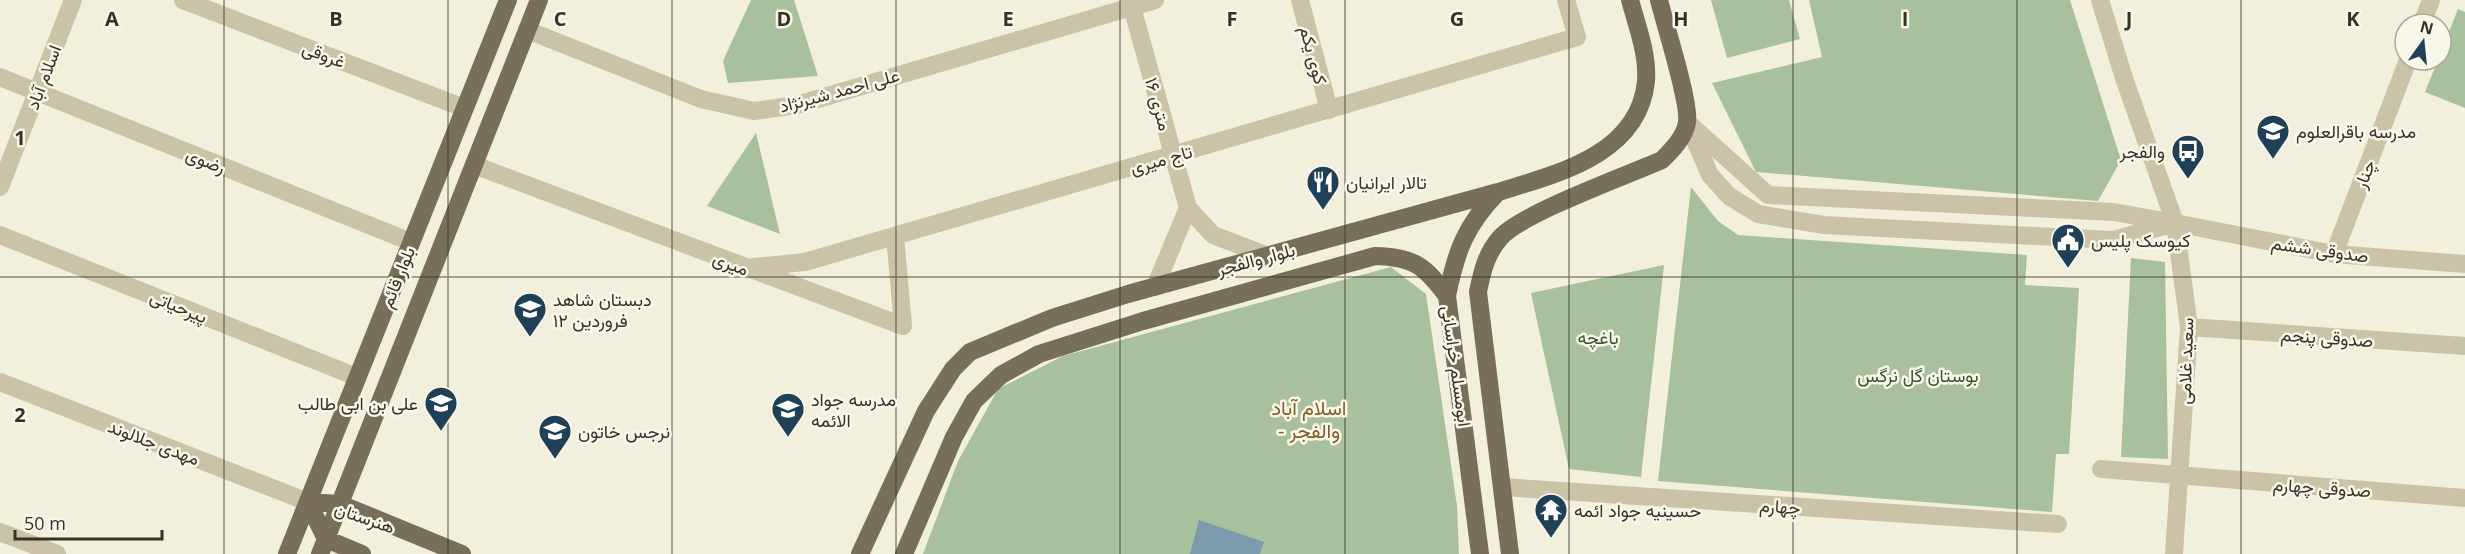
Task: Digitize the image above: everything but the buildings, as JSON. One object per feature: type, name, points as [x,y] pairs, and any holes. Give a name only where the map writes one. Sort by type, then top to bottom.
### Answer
[{"type":"main road","name":"بلوار قائم","points":[[287,554],[507,0]]},
{"type":"main road","name":"بلوار قائم","points":[[323,547],[539,0]]},
{"type":"main road","name":"بلوار والفجر","points":[[860,554],[926,411],[953,369],[970,352],[1052,318],[1155,287],[1498,192],[1559,173],[1597,155],[1624,132],[1640,109],[1646,80],[1642,44],[1630,0]]},
{"type":"main road","points":[[1659,0],[1688,122]]},
{"type":"main road","name":"ابومسلم خراسانی","points":[[1510,554],[1478,292],[1485,259],[1501,236],[1525,220],[1662,160],[1677,145],[1688,122]]},
{"type":"main road","name":"ابومسلم خراسانی","points":[[1480,554],[1447,296],[1454,262],[1465,234],[1477,213],[1498,192]]},
{"type":"main road","name":"بلوار والفجر","points":[[904,554],[954,437],[974,401],[1001,375],[1039,354],[1143,321],[1375,256],[1395,256],[1430,272],[1447,296]]},
{"type":"main road","name":"هنرستان","points":[[362,554],[323,547],[308,502],[340,504],[462,554]]},
{"type":"street","name":"اسلام آباد","points":[[0,187],[73,0]]},
{"type":"street","name":"غروقی","points":[[183,0],[464,108]]},
{"type":"street","name":"علی احمد شیرنژاد","points":[[527,30],[701,99],[754,111],[797,105],[1131,3],[1155,0]]},
{"type":"street","name":"کوی یکم","points":[[1300,0],[1329,110]]},
{"type":"street","name":"تاج میری","points":[[744,268],[805,262],[1577,37],[1566,0]]},
{"type":"street","name":"سعید غلامی","points":[[2100,0],[2124,78],[2175,224],[2189,327],[2174,554]]},
{"type":"street","name":"۱۶ متری","points":[[1131,3],[1188,208]]},
{"type":"street","name":"چنار","points":[[2334,254],[2403,72]]},
{"type":"street","name":"رضوی","points":[[0,77],[411,242]]},
{"type":"street","points":[[1688,122],[1710,175],[1729,196],[1758,214],[1824,225],[2113,240],[2175,224]]},
{"type":"street","name":"صدوقی ششم","points":[[1688,122],[1768,195],[2114,212],[2334,254],[2465,264]]},
{"type":"street","name":"میری","points":[[474,165],[903,326],[895,236]]},
{"type":"street","points":[[1155,287],[1188,208],[1213,235],[1268,256]]},
{"type":"street","name":"پیرحیاتی","points":[[0,235],[357,377]]},
{"type":"street","name":"صدوقی پنجم","points":[[2189,327],[2465,346]]},
{"type":"street","name":"مهدی جلالوند","points":[[0,382],[308,502]]},
{"type":"street","points":[[2100,469],[2179,477]]},
{"type":"street","name":"صدوقی چهارم","points":[[2179,477],[2465,498]]},
{"type":"street","name":"چهارم","points":[[1502,487],[2058,524]]},
{"type":"street","points":[[0,532],[57,554]]},
{"type":"green space","points":[[751,0],[794,0],[818,76],[728,83],[723,61]]},
{"type":"green space","points":[[1711,0],[1789,0],[1800,39],[1727,58]]},
{"type":"green space","points":[[1809,0],[2070,0],[2121,160],[2098,201],[1756,172],[1712,83],[1822,57]]},
{"type":"green space","points":[[2458,9],[2465,12],[2465,108],[2425,92],[2433,72],[2453,72],[2453,22]]},
{"type":"green space","points":[[756,133],[780,234],[707,206]]},
{"type":"green space","name":"بوستان گل نرگس","points":[[1691,187],[1718,221],[1738,235],[2027,255],[2025,285],[2079,288],[2069,454],[2056,454],[2052,512],[1658,481]]},
{"type":"green space","points":[[2131,258],[2165,262],[2168,459],[2121,457]]},
{"type":"green space","name":"باغچه","points":[[1664,265],[1641,477],[1569,469],[1531,293]]},
{"type":"green space","points":[[1391,267],[1426,294],[1457,506],[1459,554],[923,554],[958,461],[998,389],[1063,356]]},
{"type":"water","points":[[1199,520],[1264,542],[1260,554],[1190,554]]},
{"type":"place","name":"مدرسه باقرالعلوم","points":[[2273,160]]},
{"type":"place","name":"والفجر","points":[[2188,180]]},
{"type":"place","name":"تالار ایرانیان","points":[[1323,211]]},
{"type":"place","name":"کیوسک پلیس","points":[[2068,269]]},
{"type":"place","name":"دبستان شاهد ۱۲ فروردین","points":[[530,338]]},
{"type":"place","name":"علی بن ابی طالب","points":[[441,432]]},
{"type":"place","name":"مدرسه جواد الائمه","points":[[788,438]]},
{"type":"place","name":"نرجس خاتون","points":[[555,460]]},
{"type":"place","name":"حسینیه جواد ائمه","points":[[1551,539]]},
{"type":"district","name":"اسلام آباد - والفجر","points":[[1309,418]]}]
